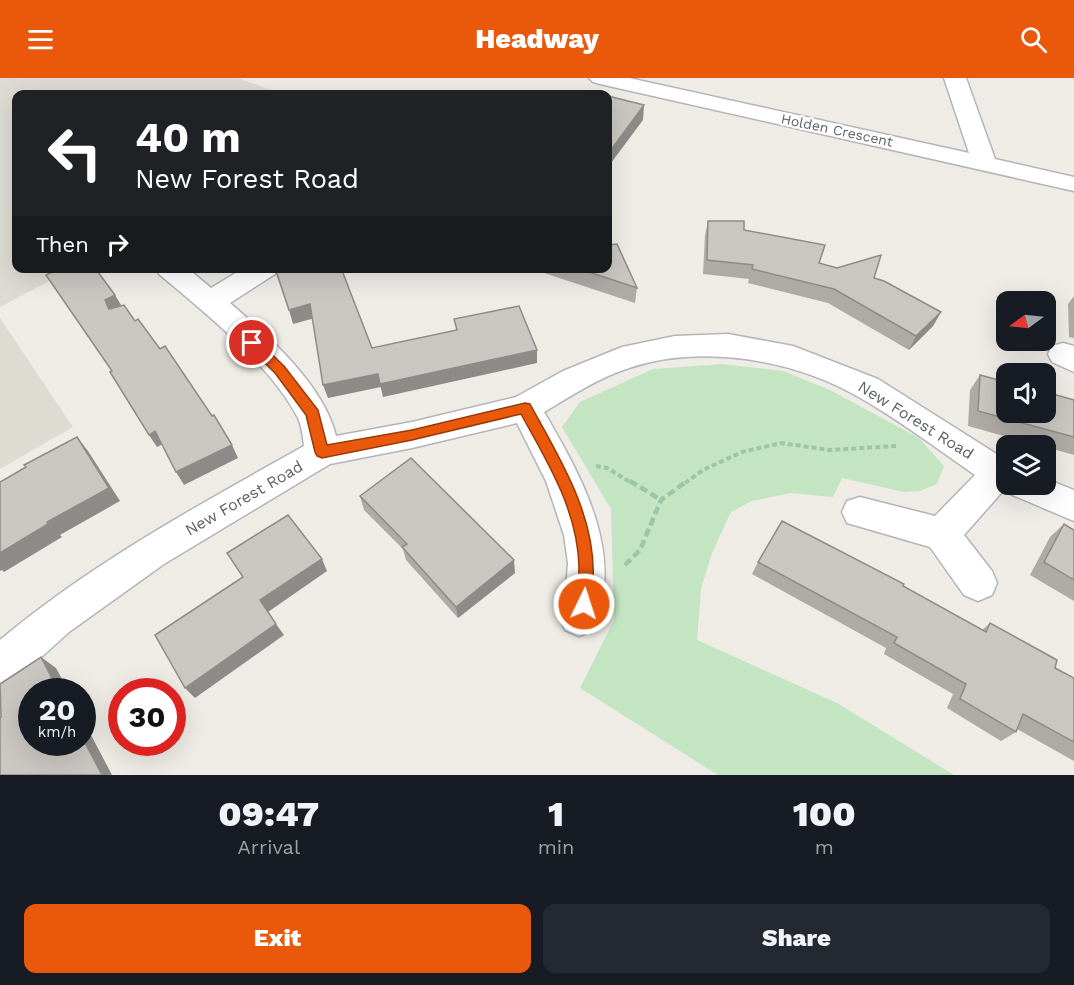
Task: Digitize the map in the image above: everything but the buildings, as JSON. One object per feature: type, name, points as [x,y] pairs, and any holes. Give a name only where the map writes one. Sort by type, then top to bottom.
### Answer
[{"type":"street","name":"Holden Crescent","points":[[600,78],[1074,184]]},
{"type":"street","points":[[955,78],[984,163]]},
{"type":"street","points":[[175,273],[210,302],[280,370],[313,414],[322,452]]},
{"type":"street","points":[[210,302],[257,273]]},
{"type":"street","name":"New Forest Road","points":[[0,667],[55,619],[151,552],[322,452],[412,435],[525,408],[574,379],[622,358],[675,347],[728,345],[793,357],[867,387],[996,470]]},
{"type":"street","points":[[525,408],[564,479],[581,531],[586,567],[582,610]]},
{"type":"street","points":[[942,534],[996,488]]},
{"type":"street","name":"New Forest Road","points":[[1048,495],[1074,506]]},
{"type":"street","points":[[860,512],[942,534],[978,583]]},
{"type":"path","points":[[582,610],[640,550],[661,500],[703,470],[742,452],[781,443],[830,450],[873,449],[913,444],[930,426]]},
{"type":"path","points":[[554,460],[607,468],[661,500]]},
{"type":"shaded area","points":[[0,78],[238,78],[271,90],[12,90],[12,273],[64,273],[0,307]]},
{"type":"shaded area","points":[[0,318],[73,427],[0,469]]},
{"type":"green space","points":[[723,364],[783,371],[830,390],[919,438],[944,466],[937,484],[920,491],[904,492],[842,478],[833,497],[791,493],[752,501],[731,512],[712,553],[701,589],[697,640],[837,703],[954,775],[718,775],[580,688],[614,620],[611,509],[562,427],[580,402],[653,369]]},
{"type":"route","points":[[252,343],[280,370],[313,414],[322,452],[412,435],[525,408],[564,479],[581,531],[586,567],[584,604]]}]
